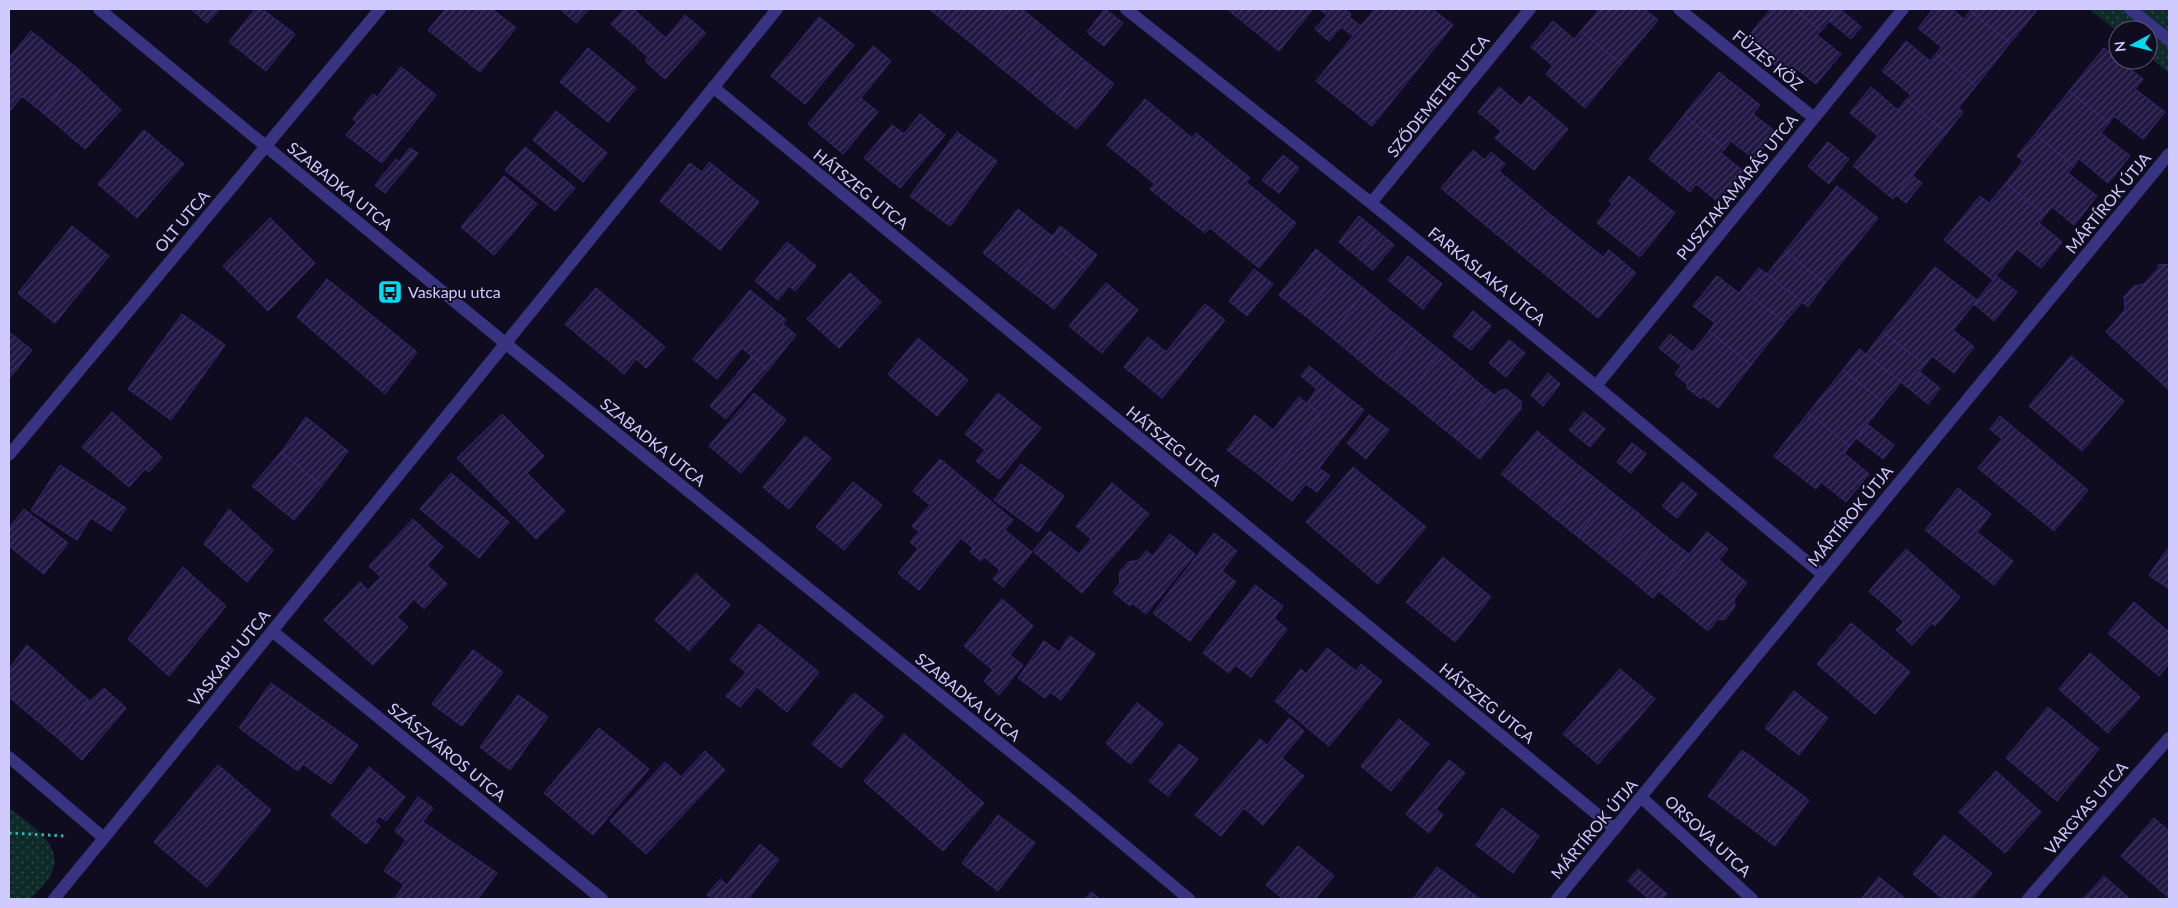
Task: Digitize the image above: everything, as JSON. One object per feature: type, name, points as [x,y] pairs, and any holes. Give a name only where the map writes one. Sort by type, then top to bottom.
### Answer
[{"type":"street","name":"SZABADKA UTCA","points":[[98,9],[505,343],[1068,798],[1189,899]]},
{"type":"street","name":"OLT UTCA","points":[[9,455],[380,9]]},
{"type":"street","name":"VASKAPU UTCA","points":[[54,899],[776,9]]},
{"type":"street","name":"SZŐDEMETER UTCA","points":[[1372,203],[1530,9]]},
{"type":"street","name":"FÜZES KÖZ","points":[[1679,9],[1814,118]]},
{"type":"street","name":"PUSZTAKAMARÁS UTCA","points":[[1596,386],[1903,9]]},
{"type":"street","points":[[2130,9],[2169,40]]},
{"type":"street","name":"FARKASLAKA UTCA","points":[[1130,10],[1372,203],[1823,575]]},
{"type":"street","name":"HÁTSZEG UTCA","points":[[713,87],[1614,830]]},
{"type":"street","name":"MÁRTÍROK ÚTJA","points":[[1557,899],[2169,154]]},
{"type":"street","name":"SZÁSZVÁROS UTCA","points":[[272,631],[602,899]]},
{"type":"street","name":"VARGYAS UTCA","points":[[2028,899],[2169,738]]},
{"type":"street","points":[[9,756],[104,838]]},
{"type":"street","name":"ORSOVA UTCA","points":[[1641,797],[1752,899]]},
{"type":"path","points":[[9,833],[66,836]]},
{"type":"green space","points":[[2089,9],[2169,9],[2169,73],[2158,64],[2158,20],[2108,20],[2108,24]]},
{"type":"green space","points":[[9,808],[44,837],[51,846],[54,856],[54,867],[49,878],[31,899],[9,899]]},
{"type":"building","points":[[191,9],[220,9],[207,23]]},
{"type":"building","points":[[255,9],[262,9],[295,34],[266,71],[229,42]]},
{"type":"building","points":[[446,9],[492,9],[516,28],[480,72],[428,30]]},
{"type":"building","points":[[560,9],[589,9],[576,23]]},
{"type":"building","points":[[625,9],[633,9],[666,38],[685,15],[706,33],[665,79],[645,61],[648,57],[611,24]]},
{"type":"building","points":[[929,9],[965,9],[951,27]]},
{"type":"building","points":[[965,9],[1007,9],[976,47],[951,27]]},
{"type":"building","points":[[1007,9],[1022,9],[1038,22],[1001,68],[976,47]]},
{"type":"building","points":[[1105,9],[1123,23],[1104,46],[1087,32]]},
{"type":"building","points":[[1227,9],[1313,9],[1279,51]]},
{"type":"building","points":[[1319,9],[1344,9],[1351,14],[1349,17],[1361,26],[1375,9],[1432,9],[1453,25],[1372,126],[1316,81],[1353,36],[1341,27],[1329,41],[1315,29],[1327,15]]},
{"type":"building","points":[[1595,9],[1644,9],[1658,20],[1621,64],[1581,31],[1598,11]]},
{"type":"building","points":[[1771,9],[1795,9],[1821,31],[1817,35],[1841,54],[1816,84],[1793,66],[1786,74],[1745,40]]},
{"type":"building","points":[[1795,9],[1840,9],[1821,31]]},
{"type":"building","points":[[1840,9],[1861,27],[1851,39],[1829,21]]},
{"type":"building","points":[[1933,9],[1952,9],[1964,19],[1970,11],[2010,43],[1976,86],[1936,54],[1941,47],[1918,28]]},
{"type":"building","points":[[1972,9],[2038,9],[2010,43],[1970,11]]},
{"type":"building","points":[[819,17],[854,45],[805,104],[771,76]]},
{"type":"building","points":[[1553,21],[1574,39],[1581,31],[1621,64],[1585,108],[1546,74],[1553,66],[1531,47]]},
{"type":"building","points":[[1038,22],[1063,43],[1026,88],[1001,68]]},
{"type":"building","points":[[31,31],[78,69],[43,113],[22,96],[9,112],[9,58]]},
{"type":"building","points":[[1906,41],[1930,61],[1936,54],[1976,86],[1958,108],[1963,112],[1947,133],[1906,100],[1911,95],[1882,71]]},
{"type":"building","points":[[1063,43],[1088,63],[1051,109],[1026,88]]},
{"type":"building","points":[[873,46],[891,61],[861,98],[878,112],[843,154],[808,124]]},
{"type":"building","points":[[588,48],[636,88],[608,122],[560,82]]},
{"type":"building","points":[[2104,48],[2108,51],[2108,70],[2132,70],[2143,79],[2135,89],[2165,112],[2143,139],[2114,116],[2109,123],[2069,91]]},
{"type":"building","points":[[1088,63],[1114,84],[1077,129],[1051,109]]},
{"type":"building","points":[[401,67],[436,95],[382,163],[346,135],[357,122],[353,119],[373,94],[377,97]]},
{"type":"building","points":[[78,69],[121,110],[85,149],[43,113]]},
{"type":"building","points":[[1719,72],[1760,105],[1753,114],[1776,132],[1754,159],[1731,141],[1725,149],[1684,115]]},
{"type":"building","points":[[1499,87],[1521,106],[1529,96],[1568,129],[1534,170],[1495,138],[1501,131],[1478,112]]},
{"type":"building","points":[[1871,87],[1898,110],[1906,100],[1947,133],[1893,199],[1853,166],[1878,136],[1850,113]]},
{"type":"building","points":[[2069,91],[2109,123],[2101,133],[2130,156],[2108,183],[2079,159],[2074,166],[2035,134]]},
{"type":"building","points":[[1145,99],[1192,138],[1196,133],[1250,178],[1246,182],[1296,223],[1259,268],[1210,228],[1205,233],[1150,189],[1155,184],[1107,145]]},
{"type":"building","points":[[556,111],[607,153],[583,182],[533,140]]},
{"type":"building","points":[[920,114],[945,135],[900,188],[864,158],[892,125],[904,134]]},
{"type":"building","points":[[1684,115],[1725,149],[1721,153],[1743,171],[1718,202],[1696,184],[1690,192],[1649,159]]},
{"type":"building","points":[[144,130],[184,164],[137,218],[98,184]]},
{"type":"building","points":[[957,132],[997,161],[950,226],[910,196]]},
{"type":"building","points":[[2035,134],[2074,166],[2068,173],[2097,196],[2074,225],[2052,207],[2045,215],[2006,183],[2023,161],[2017,156]]},
{"type":"building","points":[[1828,142],[1849,159],[1829,184],[1808,166]]},
{"type":"building","points":[[525,147],[575,188],[555,211],[505,170]]},
{"type":"building","points":[[410,148],[418,153],[385,193],[375,185],[396,159],[399,162]]},
{"type":"building","points":[[1473,150],[1485,160],[1491,152],[1505,164],[1499,171],[1551,215],[1519,253],[1441,188]]},
{"type":"building","points":[[1283,155],[1299,168],[1279,193],[1262,180]]},
{"type":"building","points":[[709,162],[759,202],[720,250],[660,201],[690,163],[702,172]]},
{"type":"building","points":[[1912,175],[1922,183],[1906,203],[1896,195]]},
{"type":"building","points":[[504,176],[537,204],[494,255],[461,227]]},
{"type":"building","points":[[1629,176],[1675,213],[1640,257],[1597,223],[1612,204],[1609,201]]},
{"type":"building","points":[[2006,183],[2045,215],[2039,223],[2062,242],[2041,268],[2017,249],[1993,280],[1944,240],[1980,196],[1989,203]]},
{"type":"building","points":[[1837,186],[1878,218],[1825,283],[1785,251]]},
{"type":"building","points":[[1018,209],[1052,236],[1017,280],[983,253]]},
{"type":"building","points":[[1551,215],[1603,257],[1609,250],[1636,273],[1598,318],[1519,253]]},
{"type":"building","points":[[1359,216],[1376,230],[1356,256],[1339,242]]},
{"type":"building","points":[[270,218],[315,263],[268,311],[223,266]]},
{"type":"building","points":[[72,226],[109,256],[55,323],[18,293]]},
{"type":"building","points":[[1060,226],[1074,237],[1063,251],[1086,269],[1054,309],[1017,280]]},
{"type":"building","points":[[1376,230],[1394,245],[1373,270],[1356,256]]},
{"type":"building","points":[[1074,237],[1097,255],[1086,269],[1063,251]]},
{"type":"building","points":[[787,242],[816,266],[795,291],[789,286],[778,300],[755,281]]},
{"type":"building","points":[[1316,249],[1341,270],[1304,315],[1279,295]]},
{"type":"building","points":[[1785,251],[1825,283],[1808,307],[1767,274]]},
{"type":"building","points":[[1408,256],[1442,284],[1423,309],[1388,280]]},
{"type":"building","points":[[2169,264],[2169,390],[2106,332],[2125,310],[2124,297],[2134,286],[2144,284],[2158,269],[2158,265]]},
{"type":"building","points":[[1935,267],[1977,300],[1953,330],[1974,347],[1954,373],[1932,356],[1925,365],[1883,332]]},
{"type":"building","points":[[1759,268],[1802,302],[1785,322],[1742,289]]},
{"type":"building","points":[[1254,269],[1273,284],[1247,316],[1229,301]]},
{"type":"building","points":[[1341,270],[1366,290],[1330,336],[1304,315]]},
{"type":"building","points":[[850,273],[881,302],[839,348],[807,319]]},
{"type":"building","points":[[1717,276],[1739,293],[1742,289],[1785,322],[1751,365],[1709,331],[1715,323],[1693,306]]},
{"type":"building","points":[[1996,276],[2017,292],[1994,321],[1974,304]]},
{"type":"building","points":[[327,279],[417,352],[385,394],[297,317]]},
{"type":"building","points":[[1106,283],[1138,310],[1102,353],[1069,326]]},
{"type":"building","points":[[596,288],[665,347],[646,368],[636,359],[624,374],[565,324]]},
{"type":"building","points":[[750,290],[786,320],[783,324],[796,335],[768,370],[742,348],[717,379],[693,359]]},
{"type":"building","points":[[1366,290],[1391,311],[1354,356],[1330,336]]},
{"type":"building","points":[[1205,304],[1225,320],[1162,398],[1124,367],[1148,337],[1166,352]]},
{"type":"building","points":[[1391,311],[1416,331],[1379,377],[1354,356]]},
{"type":"building","points":[[1473,311],[1491,326],[1471,350],[1453,336]]},
{"type":"building","points":[[182,314],[225,345],[171,420],[128,389]]},
{"type":"building","points":[[1416,331],[1442,352],[1405,397],[1379,377]]},
{"type":"building","points":[[1709,331],[1751,365],[1718,408],[1703,396],[1701,399],[1686,387],[1688,385],[1675,374]]},
{"type":"building","points":[[9,332],[32,350],[9,379]]},
{"type":"building","points":[[1883,332],[1925,365],[1907,387],[1866,354]]},
{"type":"building","points":[[1670,334],[1692,352],[1681,366],[1659,348]]},
{"type":"building","points":[[918,338],[968,380],[937,416],[888,374]]},
{"type":"building","points":[[1509,340],[1525,353],[1506,377],[1489,363]]},
{"type":"building","points":[[1859,349],[1901,382],[1884,403],[1843,370]]},
{"type":"building","points":[[1442,352],[1467,373],[1430,418],[1405,397]]},
{"type":"building","points":[[752,356],[768,370],[726,419],[710,406]]},
{"type":"building","points":[[2071,356],[2124,401],[2082,451],[2029,406]]},
{"type":"building","points":[[1309,366],[1339,390],[1320,414],[1307,403],[1317,389],[1301,376]]},
{"type":"building","points":[[1843,370],[1884,403],[1850,446],[1808,413]]},
{"type":"building","points":[[1920,372],[1940,388],[1928,404],[1907,387]]},
{"type":"building","points":[[1467,373],[1491,393],[1455,438],[1430,418]]},
{"type":"building","points":[[1548,373],[1560,384],[1543,406],[1531,395]]},
{"type":"building","points":[[1506,389],[1521,401],[1521,409],[1480,459],[1455,438],[1491,393],[1495,395],[1499,391]]},
{"type":"building","points":[[1339,390],[1364,410],[1319,468],[1330,476],[1317,492],[1306,484],[1292,501],[1267,481]]},
{"type":"building","points":[[754,393],[786,420],[741,473],[709,446]]},
{"type":"building","points":[[998,393],[1041,428],[999,479],[976,461],[985,450],[965,434]]},
{"type":"building","points":[[1299,397],[1320,414],[1267,481],[1227,450],[1255,415],[1273,430]]},
{"type":"building","points":[[112,412],[162,457],[149,472],[145,469],[129,487],[82,447]]},
{"type":"building","points":[[1584,412],[1605,429],[1590,447],[1569,430]]},
{"type":"building","points":[[1808,413],[1850,446],[1844,453],[1869,474],[1846,502],[1821,482],[1816,489],[1774,456]]},
{"type":"building","points":[[502,414],[544,456],[527,473],[565,511],[536,539],[457,458]]},
{"type":"building","points":[[1369,415],[1389,430],[1366,459],[1347,443]]},
{"type":"building","points":[[2000,416],[2088,490],[2054,531],[1978,468],[2002,439],[1990,429]]},
{"type":"building","points":[[306,417],[348,451],[322,486],[281,452]]},
{"type":"building","points":[[1867,424],[1894,445],[1883,459],[1856,438]]},
{"type":"building","points":[[1537,431],[1562,452],[1527,495],[1501,474]]},
{"type":"building","points":[[805,436],[831,458],[789,509],[763,487]]},
{"type":"building","points":[[1632,443],[1646,454],[1631,473],[1617,462]]},
{"type":"building","points":[[281,452],[322,486],[294,520],[252,486]]},
{"type":"building","points":[[1562,452],[1587,472],[1552,516],[1527,495]]},
{"type":"building","points":[[940,459],[1013,520],[1005,530],[1032,552],[1003,587],[993,579],[1000,570],[984,557],[981,561],[970,552],[973,548],[961,538],[919,590],[898,573],[918,549],[910,542],[919,532],[912,526],[930,505],[913,491]]},
{"type":"building","points":[[1021,464],[1064,496],[1038,532],[994,500]]},
{"type":"building","points":[[60,465],[126,508],[111,531],[91,518],[77,540],[31,510]]},
{"type":"building","points":[[1353,467],[1426,527],[1378,584],[1306,522]]},
{"type":"building","points":[[1587,472],[1613,493],[1577,536],[1552,516]]},
{"type":"building","points":[[451,473],[509,522],[479,558],[420,509]]},
{"type":"building","points":[[853,482],[882,505],[844,550],[816,527]]},
{"type":"building","points":[[1682,482],[1697,494],[1677,518],[1662,506]]},
{"type":"building","points":[[1112,483],[1149,514],[1082,593],[1033,551],[1050,531],[1079,554],[1091,539],[1076,526]]},
{"type":"building","points":[[1958,488],[1991,514],[1977,532],[2013,561],[1994,585],[1925,530]]},
{"type":"building","points":[[1613,493],[1638,513],[1603,557],[1577,536]]},
{"type":"building","points":[[24,509],[68,543],[44,574],[9,546],[9,528]]},
{"type":"building","points":[[229,509],[273,550],[247,582],[204,544]]},
{"type":"building","points":[[1638,513],[1663,534],[1628,577],[1603,557]]},
{"type":"building","points":[[413,519],[443,547],[427,565],[447,584],[424,609],[414,599],[397,617],[408,627],[373,665],[324,620],[360,582],[368,590],[381,577],[369,566]]},
{"type":"building","points":[[1707,532],[1728,549],[1719,560],[1747,583],[1734,599],[1735,606],[1725,620],[1718,619],[1708,631],[1659,591]]},
{"type":"building","points":[[1214,533],[1237,551],[1222,571],[1236,582],[1190,641],[1153,613]]},
{"type":"building","points":[[1170,534],[1195,554],[1146,614],[1132,603],[1130,606],[1113,592],[1120,583],[1119,573],[1128,562],[1139,560],[1146,551],[1153,556]]},
{"type":"building","points":[[1663,534],[1689,554],[1653,598],[1628,577]]},
{"type":"building","points":[[2169,547],[2169,589],[2149,575]]},
{"type":"building","points":[[1906,549],[1960,597],[1935,626],[1932,623],[1912,645],[1896,630],[1904,622],[1869,591]]},
{"type":"building","points":[[1443,557],[1491,597],[1455,642],[1406,602]]},
{"type":"building","points":[[183,567],[226,606],[169,676],[128,639]]},
{"type":"building","points":[[696,574],[730,605],[689,651],[655,620]]},
{"type":"building","points":[[1255,585],[1283,606],[1274,618],[1287,629],[1251,677],[1235,665],[1229,673],[1203,653]]},
{"type":"building","points":[[1002,599],[1033,626],[1010,655],[1023,665],[999,695],[984,681],[993,670],[964,646]]},
{"type":"building","points":[[2134,602],[2169,632],[2169,664],[2159,676],[2108,633]]},
{"type":"building","points":[[1851,623],[1910,672],[1875,714],[1817,664]]},
{"type":"building","points":[[759,624],[819,672],[787,712],[757,687],[740,707],[726,696],[746,672],[730,660]]},
{"type":"building","points":[[1070,636],[1095,654],[1061,700],[1050,692],[1045,698],[1018,678],[1044,641],[1059,652]]},
{"type":"building","points":[[27,645],[90,701],[60,740],[9,697],[9,669]]},
{"type":"building","points":[[1327,648],[1356,671],[1361,664],[1382,681],[1329,746],[1275,701],[1301,669],[1306,674]]},
{"type":"building","points":[[473,650],[503,672],[462,726],[432,704]]},
{"type":"building","points":[[2090,653],[2140,697],[2108,733],[2059,689]]},
{"type":"building","points":[[1620,669],[1655,699],[1598,764],[1563,734]]},
{"type":"building","points":[[271,683],[358,745],[331,784],[303,764],[298,771],[239,728]]},
{"type":"building","points":[[104,688],[126,708],[82,760],[60,740],[90,701]]},
{"type":"building","points":[[1794,691],[1828,718],[1799,755],[1765,728]]},
{"type":"building","points":[[854,693],[884,717],[841,768],[812,744]]},
{"type":"building","points":[[518,695],[548,717],[510,770],[480,747]]},
{"type":"building","points":[[1137,703],[1150,713],[1118,754],[1106,743]]},
{"type":"building","points":[[2048,707],[2099,749],[2057,801],[2006,758]]},
{"type":"building","points":[[1150,713],[1163,724],[1131,764],[1118,754]]},
{"type":"building","points":[[1289,718],[1304,731],[1282,758],[1304,776],[1263,825],[1244,808],[1221,836],[1195,815],[1260,739],[1267,745]]},
{"type":"building","points":[[1399,719],[1429,744],[1391,791],[1361,766]]},
{"type":"building","points":[[599,728],[649,769],[593,835],[544,793]]},
{"type":"building","points":[[904,734],[984,803],[943,851],[864,781]]},
{"type":"building","points":[[1179,744],[1198,759],[1168,796],[1149,781]]},
{"type":"building","points":[[1742,750],[1809,800],[1775,846],[1708,796]]},
{"type":"building","points":[[705,751],[725,770],[646,854],[610,821],[665,762],[681,777]]},
{"type":"building","points":[[1449,760],[1465,773],[1436,809],[1443,815],[1429,833],[1406,814]]},
{"type":"building","points":[[218,765],[271,810],[207,887],[154,842]]},
{"type":"building","points":[[369,767],[405,797],[386,821],[379,816],[375,822],[380,826],[366,844],[331,815]]},
{"type":"building","points":[[1996,771],[2041,812],[2005,853],[1959,812]]},
{"type":"building","points":[[418,797],[433,808],[423,822],[497,873],[478,899],[394,899],[404,885],[384,871],[406,840],[395,831]]},
{"type":"building","points":[[1502,808],[1539,836],[1513,873],[1476,845]]},
{"type":"building","points":[[998,815],[1035,843],[998,891],[962,863]]},
{"type":"building","points":[[2154,818],[2169,831],[2169,898],[2121,856]]},
{"type":"building","points":[[1944,835],[1992,873],[1971,899],[1943,899],[1913,874]]},
{"type":"building","points":[[760,844],[779,860],[748,899],[712,899],[707,895],[720,879],[727,885]]},
{"type":"building","points":[[1298,846],[1334,876],[1315,899],[1283,899],[1266,885]]},
{"type":"building","points":[[1437,867],[1480,899],[1413,899]]},
{"type":"building","points":[[1638,869],[1667,894],[1662,899],[1649,899],[1628,881]]},
{"type":"building","points":[[2104,876],[2130,899],[2083,899]]},
{"type":"building","points":[[1879,877],[1906,899],[1861,899]]},
{"type":"building","points":[[1091,892],[1100,899],[1085,899]]},
{"type":"place","name":"Vaskapu utca","points":[[390,292]]}]
